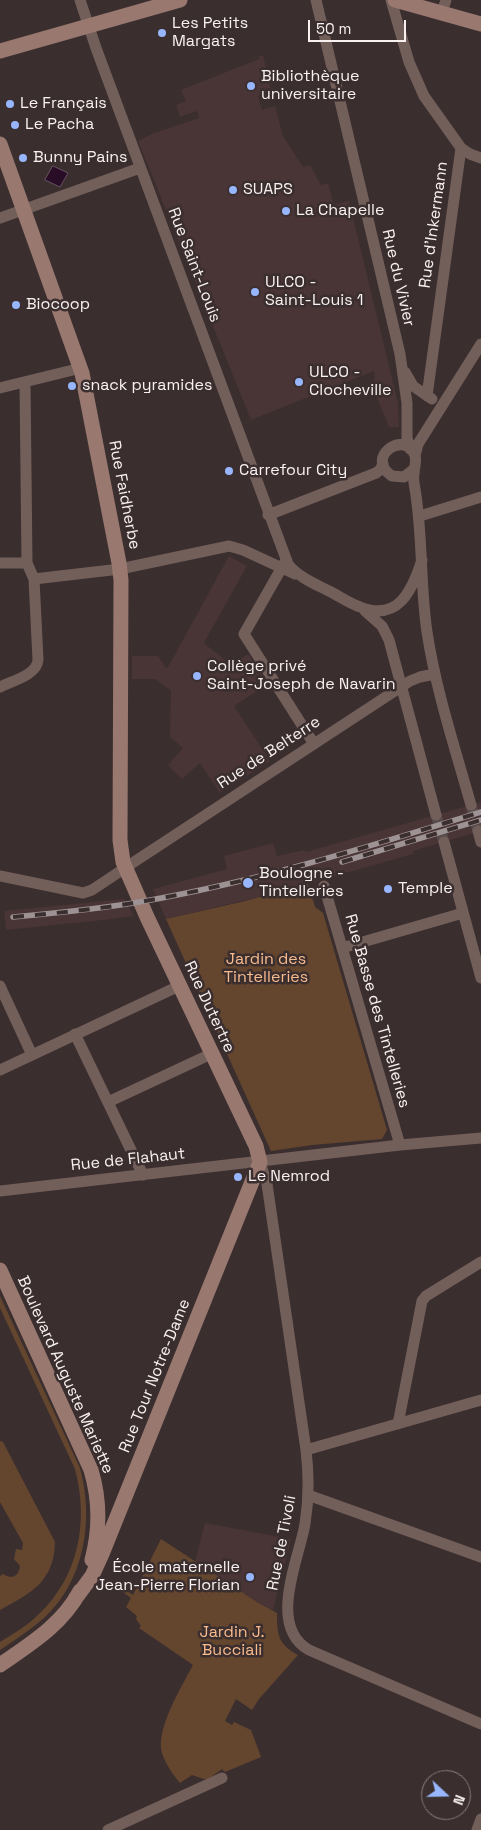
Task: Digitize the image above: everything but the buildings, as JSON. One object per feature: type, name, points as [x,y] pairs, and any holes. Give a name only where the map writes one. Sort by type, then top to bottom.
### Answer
[{"type":"main road","points":[[395,0],[436,5],[481,24]]},
{"type":"main road","points":[[0,51],[172,1]]},
{"type":"main road","name":"Rue Faidherbe","points":[[0,144],[81,368],[120,569],[120,845],[125,867]]},
{"type":"main road","name":"Rue Dutertre","points":[[125,867],[179,986],[256,1146],[260,1162]]},
{"type":"main road","name":"Rue Tour Notre-Dame","points":[[75,1599],[95,1570],[260,1162]]},
{"type":"main road","name":"Boulevard Auguste Mariette","points":[[0,1270],[91,1470],[97,1500],[97,1537],[91,1564],[75,1599],[62,1617],[46,1632],[0,1665]]},
{"type":"main road","points":[[91,1470],[102,1492],[110,1502],[119,1501],[128,1491]]},
{"type":"street","name":"Rue Saint-Louis","points":[[80,0],[140,168],[227,397],[283,564]]},
{"type":"street","name":"Rue du Vivier","points":[[316,0],[400,354],[406,400],[407,438],[413,453]]},
{"type":"street","points":[[391,0],[409,62],[420,89],[461,148],[481,158]]},
{"type":"street","name":"Rue d'Inkermann","points":[[427,396],[461,148]]},
{"type":"street","points":[[0,218],[140,168]]},
{"type":"street","points":[[471,805],[435,674],[427,634],[420,516],[414,483],[413,453],[481,344]]},
{"type":"street","points":[[400,354],[410,382],[442,405]]},
{"type":"street","points":[[0,388],[81,368]]},
{"type":"street","points":[[0,687],[34,671],[38,664],[34,579],[27,563],[25,382]]},
{"type":"street","points":[[268,515],[376,473],[380,470],[384,455],[390,447],[402,445],[413,453]]},
{"type":"street","points":[[383,464],[388,473],[397,478],[407,476],[414,469]]},
{"type":"street","points":[[420,516],[481,497]]},
{"type":"street","points":[[34,579],[120,569],[229,546],[290,567],[301,576],[359,607],[378,621],[385,630],[389,640],[436,815]]},
{"type":"street","points":[[359,607],[378,612],[394,608],[401,602],[418,572],[422,560]]},
{"type":"street","points":[[0,563],[27,563]]},
{"type":"street","points":[[283,564],[244,634],[314,744]]},
{"type":"street","name":"Rue de Belterre","points":[[0,876],[83,893],[92,890],[401,687],[420,677],[435,674]]},
{"type":"street","points":[[444,842],[481,978]]},
{"type":"street","name":"Rue Basse des Tintelleries","points":[[324,886],[400,1145]]},
{"type":"street","points":[[342,948],[463,913]]},
{"type":"street","points":[[0,986],[32,1055]]},
{"type":"street","points":[[0,1070],[179,986]]},
{"type":"street","points":[[75,1034],[143,1175]]},
{"type":"street","points":[[108,1102],[211,1054]]},
{"type":"street","name":"Rue de Flahaut","points":[[0,1191],[400,1145],[481,1138]]},
{"type":"street","name":"Rue de Tivoli","points":[[260,1162],[267,1184],[306,1450],[308,1494],[305,1525],[289,1586],[287,1601],[289,1621],[296,1640],[309,1650],[481,1724]]},
{"type":"street","points":[[398,1424],[422,1302],[426,1296],[481,1262]]},
{"type":"street","points":[[306,1450],[481,1400]]},
{"type":"street","points":[[308,1494],[481,1556]]},
{"type":"street","points":[[108,1830],[222,1778]]},
{"type":"street","points":[[477,1830],[481,1819]]},
{"type":"shaded area","points":[[263,55],[271,90],[258,96],[262,110],[275,106],[283,136],[303,167],[310,165],[321,185],[328,183],[334,205],[349,201],[398,403],[399,427],[389,427],[375,393],[374,371],[251,420],[138,141],[154,133],[199,118],[197,111],[180,117],[176,105],[186,101],[181,90],[259,59],[259,56]]},
{"type":"shaded area","points":[[53,166],[68,173],[60,187],[45,180]]},
{"type":"shaded area","name":"Collège privé Saint-Joseph de Navarin","points":[[229,556],[247,566],[204,643],[231,665],[248,654],[268,684],[234,706],[270,761],[220,793],[200,763],[182,779],[168,765],[183,748],[170,737],[171,691],[155,679],[132,679],[132,656],[158,656],[166,668],[168,667]]},
{"type":"shaded area","points":[[481,802],[481,831],[413,851],[413,854],[275,893],[166,919],[153,889],[227,869],[224,856],[273,843],[277,856],[304,850],[306,852]]},
{"type":"shaded area","points":[[124,899],[134,916],[6,930],[4,911]]},
{"type":"shaded area","name":"École maternelle Jean-Pierre Florian","points":[[205,1523],[291,1539],[273,1610],[257,1602],[195,1562]]},
{"type":"green space","name":"Jardin des Tintelleries","points":[[308,884],[315,907],[323,913],[387,1130],[382,1139],[312,1145],[271,1151],[166,919]]},
{"type":"green space","points":[[0,1296],[80,1468],[86,1508],[86,1528],[83,1548],[77,1567],[69,1586],[58,1603],[28,1631],[0,1650],[0,1642],[34,1619],[52,1600],[63,1583],[77,1547],[81,1508],[75,1469],[0,1308]]},
{"type":"green space","points":[[0,1441],[3,1442],[55,1542],[54,1556],[50,1567],[39,1585],[22,1598],[0,1610],[0,1576],[3,1574],[9,1577],[17,1575],[20,1566],[14,1559],[16,1549],[22,1550],[23,1543],[0,1502]]},
{"type":"green space","name":"Jardin J. Bucciali","points":[[161,1539],[277,1613],[277,1627],[280,1638],[286,1647],[298,1655],[259,1699],[252,1710],[236,1699],[225,1721],[232,1725],[234,1722],[251,1730],[261,1757],[225,1772],[222,1769],[207,1780],[192,1775],[180,1783],[165,1761],[162,1753],[162,1732],[171,1708],[193,1665],[139,1628],[141,1626],[136,1619],[137,1616],[126,1607],[131,1598],[112,1584],[114,1582],[133,1595]]},
{"type":"tunnel","points":[[471,805],[478,831]]},
{"type":"tunnel","points":[[436,815],[444,842]]},
{"type":"railway","points":[[13,917],[128,904],[188,893],[314,862],[481,812]]},
{"type":"railway","points":[[342,862],[481,820]]},
{"type":"place","name":"Les Petits Margats","points":[[162,33]]},
{"type":"place","name":"Bibliothèque universitaire","points":[[251,86]]},
{"type":"place","name":"Le Français","points":[[10,104]]},
{"type":"place","name":"Le Pacha","points":[[15,125]]},
{"type":"place","name":"Bunny Pains","points":[[23,158]]},
{"type":"place","name":"SUAPS","points":[[233,190]]},
{"type":"place","name":"La Chapelle","points":[[286,211]]},
{"type":"place","name":"ULCO - Saint-Louis 1","points":[[255,292]]},
{"type":"place","name":"Biocoop","points":[[16,305]]},
{"type":"place","name":"ULCO - Clocheville","points":[[299,382]]},
{"type":"place","name":"snack pyramides","points":[[72,386]]},
{"type":"place","name":"Carrefour City","points":[[229,471]]},
{"type":"place","name":"Collège privé Saint-Joseph de Navarin","points":[[197,676]]},
{"type":"place","name":"Boulogne - Tintelleries","points":[[248,883]]},
{"type":"place","name":"Temple","points":[[388,889]]},
{"type":"place","name":"Le Nemrod","points":[[238,1177]]},
{"type":"place","name":"École maternelle Jean-Pierre Florian","points":[[250,1577]]}]
